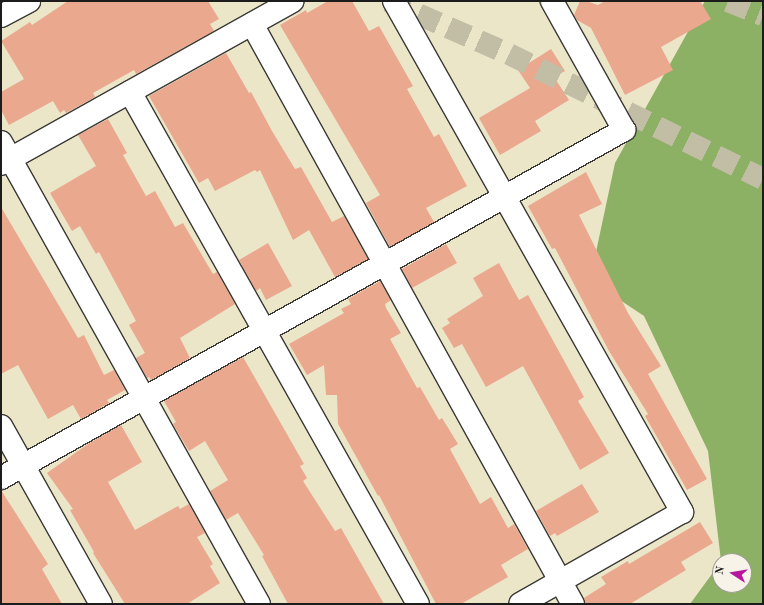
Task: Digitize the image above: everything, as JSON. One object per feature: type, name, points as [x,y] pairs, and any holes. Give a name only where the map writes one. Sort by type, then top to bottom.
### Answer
[{"type":"street","points":[[1,16],[29,1]]},
{"type":"street","points":[[259,604],[144,398],[4,155],[130,92],[293,1]]},
{"type":"street","points":[[394,1],[682,512],[520,604]]},
{"type":"street","points":[[1,478],[624,130],[552,1]]},
{"type":"street","points":[[252,24],[573,604]]},
{"type":"street","points":[[130,92],[418,604]]},
{"type":"street","points":[[1,426],[101,604]]},
{"type":"green space","points":[[705,1],[763,1],[763,604],[690,604],[712,574],[712,593],[752,593],[752,553],[720,553],[708,451],[644,316],[590,280],[615,163]]},
{"type":"building","points":[[68,1],[208,1],[219,19],[210,24],[214,31],[136,74],[134,70],[93,93],[95,97],[66,113],[64,110],[60,113],[53,101],[9,125],[1,110],[1,92],[24,79],[1,41],[30,22],[32,25]]},
{"type":"building","points":[[328,1],[352,1],[369,31],[379,26],[413,86],[407,89],[434,137],[439,134],[467,186],[426,208],[434,222],[390,247],[366,203],[380,195],[280,25],[306,10],[307,13]]},
{"type":"building","points":[[580,1],[586,1],[598,5],[605,1],[700,1],[711,19],[661,47],[673,70],[625,95],[591,28],[577,20],[574,15]]},
{"type":"building","points":[[551,49],[565,71],[554,77],[569,100],[535,121],[541,131],[500,155],[479,118],[530,88],[518,70]]},
{"type":"building","points":[[226,53],[249,93],[251,92],[295,169],[301,167],[332,222],[344,216],[368,259],[335,277],[309,230],[293,240],[260,170],[257,172],[255,170],[215,191],[208,178],[199,183],[149,96]]},
{"type":"building","points":[[108,119],[127,153],[123,155],[146,196],[155,191],[175,227],[183,223],[213,274],[217,272],[235,304],[180,338],[190,358],[151,380],[149,377],[147,378],[136,358],[145,353],[129,325],[136,321],[99,252],[96,254],[80,226],[72,231],[50,193],[96,166],[78,135]]},
{"type":"building","points":[[586,172],[602,204],[579,215],[628,313],[661,366],[648,374],[707,479],[687,490],[645,416],[648,414],[609,351],[555,248],[552,249],[528,206]]},
{"type":"building","points":[[1,207],[78,338],[84,335],[104,375],[114,370],[125,390],[107,400],[109,403],[81,419],[73,405],[48,419],[18,365],[1,374]]},
{"type":"building","points":[[268,243],[292,286],[266,300],[260,288],[256,291],[239,260]]},
{"type":"building","points":[[446,244],[457,263],[412,288],[402,269]]},
{"type":"building","points":[[499,263],[519,300],[528,295],[584,397],[578,401],[609,453],[580,470],[523,366],[486,387],[462,344],[454,348],[442,328],[450,323],[447,319],[483,296],[473,278]]},
{"type":"building","points":[[380,281],[391,300],[385,304],[386,308],[401,333],[390,339],[417,388],[420,387],[439,420],[442,418],[458,444],[450,449],[480,504],[491,497],[508,528],[514,524],[528,549],[501,565],[508,577],[461,604],[436,604],[379,495],[378,496],[338,424],[337,395],[326,395],[324,365],[307,375],[289,344],[344,313],[341,309],[351,304],[348,299]]},
{"type":"building","points":[[243,357],[304,464],[300,466],[307,478],[303,481],[335,531],[341,528],[384,604],[288,604],[262,556],[264,555],[238,513],[226,520],[210,491],[228,480],[205,441],[189,451],[173,424],[176,422],[164,401]]},
{"type":"building","points":[[121,425],[142,462],[108,482],[135,530],[178,506],[180,509],[189,504],[205,533],[197,537],[213,564],[210,566],[220,583],[187,604],[125,604],[93,553],[94,552],[70,510],[73,509],[47,473],[88,444]]},
{"type":"building","points":[[582,484],[599,512],[557,536],[555,533],[550,536],[536,511]]},
{"type":"building","points":[[1,490],[48,564],[42,569],[62,604],[1,604]]},
{"type":"building","points":[[700,522],[713,543],[681,562],[686,570],[630,604],[585,604],[584,598],[606,584],[601,577],[628,561],[629,564]]},
{"type":"tunnel","points":[[388,1],[509,54],[763,179]]},
{"type":"tunnel","points":[[728,1],[763,15]]}]
